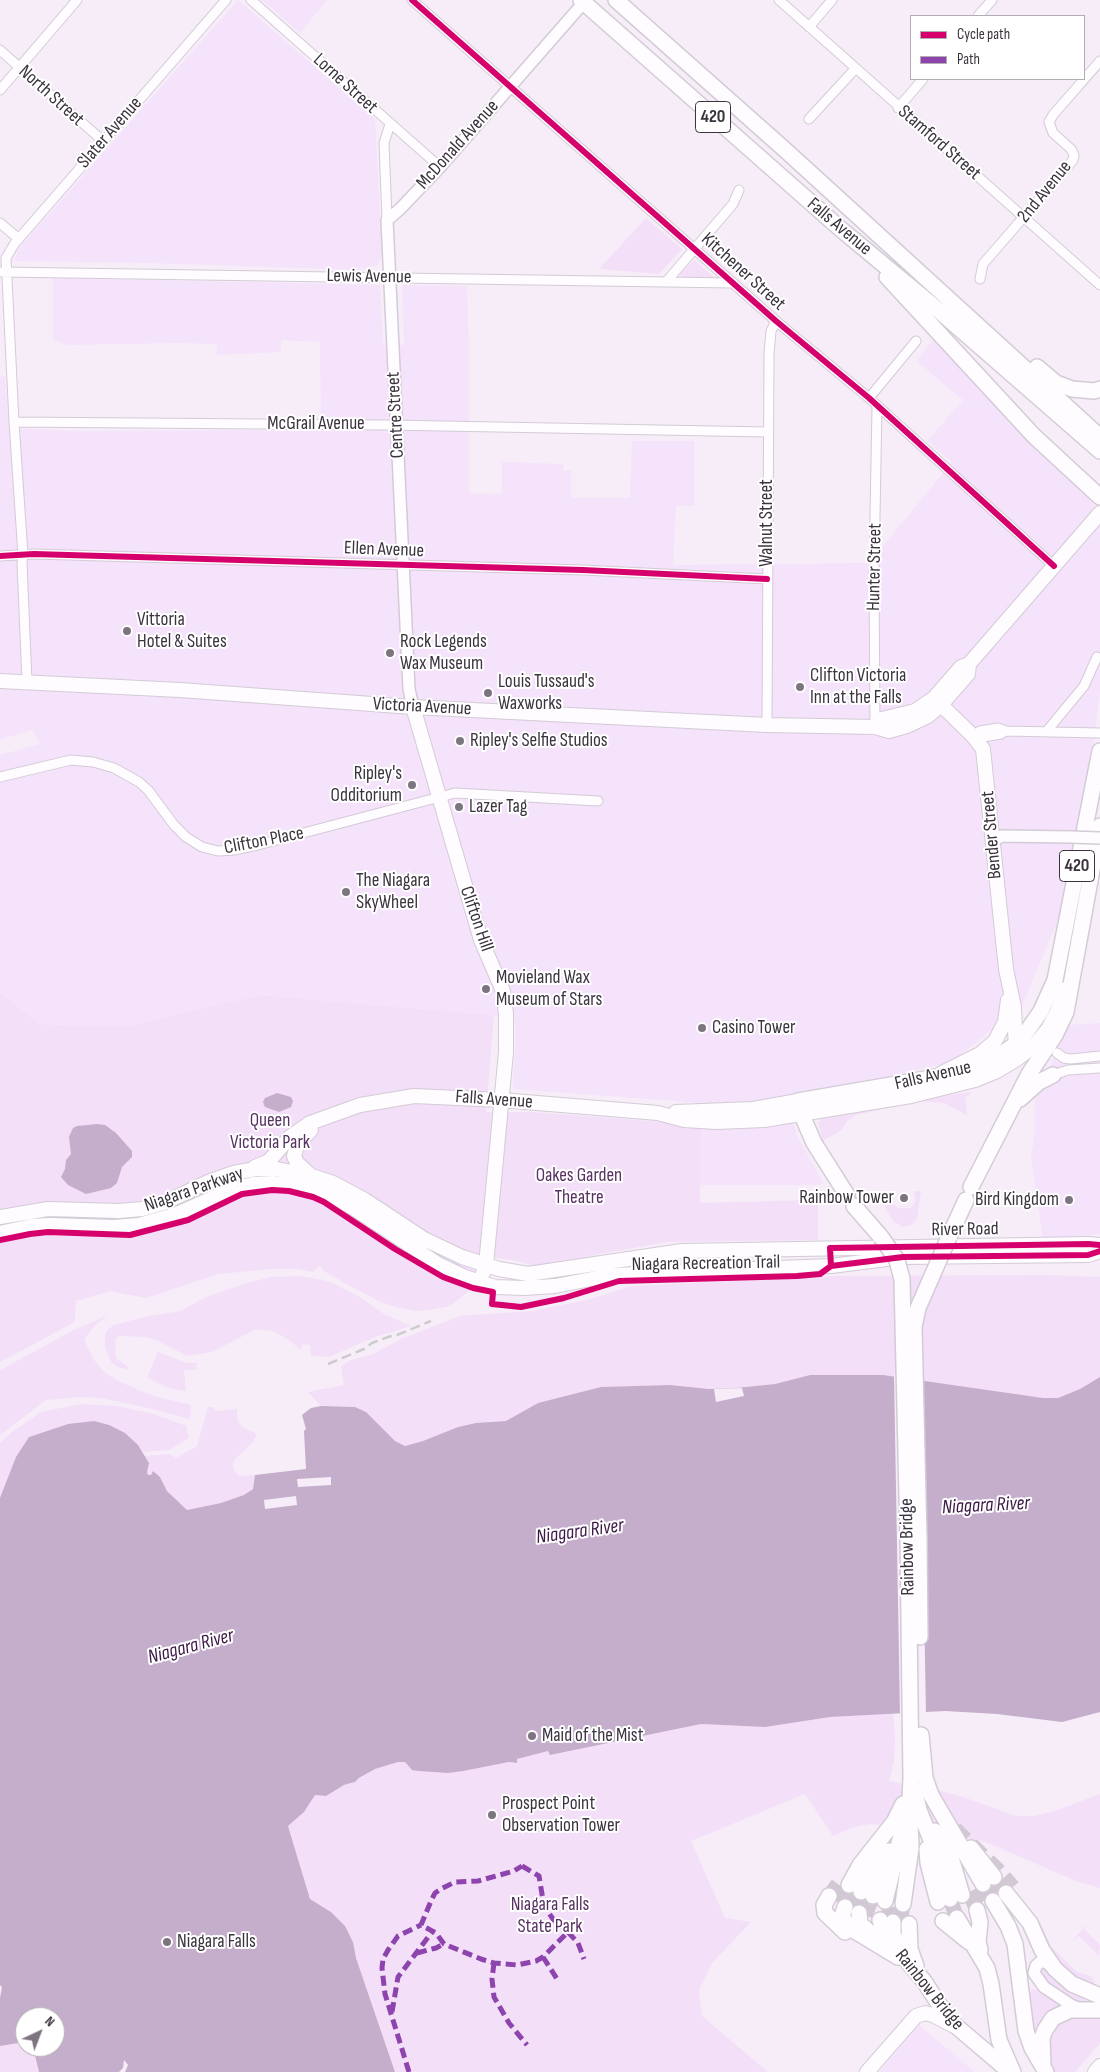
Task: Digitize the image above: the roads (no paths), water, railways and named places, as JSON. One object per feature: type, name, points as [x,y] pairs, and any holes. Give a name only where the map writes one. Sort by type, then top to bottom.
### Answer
[{"type":"highway","name":"Falls Avenue","points":[[616,0],[783,148],[933,287],[1100,437]]},
{"type":"highway","name":"Falls Avenue","points":[[584,1],[843,231],[952,322],[1100,451]]},
{"type":"highway","points":[[843,231],[1034,436],[1100,497]]},
{"type":"highway","points":[[933,287],[969,309],[1056,383],[1072,389],[1094,391],[1100,389]]},
{"type":"highway","name":"Falls Avenue","points":[[800,1107],[975,1067],[1016,1052],[1047,1001],[1054,980],[1100,751]]},
{"type":"highway","name":"Falls Avenue","points":[[1074,960],[1100,826]]},
{"type":"highway","points":[[1008,1114],[1032,1068],[1055,1035],[1067,1007],[1073,977],[1074,960]]},
{"type":"highway","points":[[1055,1035],[1054,1047],[1057,1053]]},
{"type":"highway","points":[[1008,1114],[1032,1087],[1053,1075]]},
{"type":"highway","name":"Rainbow Bridge","points":[[800,1107],[814,1143],[850,1200],[881,1237],[897,1260],[902,1279],[908,1804],[924,1847]]},
{"type":"highway","name":"Rainbow Bridge","points":[[876,1896],[924,1847],[940,1810],[931,1795],[925,1778],[921,1752],[914,1327],[918,1308],[949,1237],[1008,1114]]},
{"type":"highway","points":[[876,1896],[912,1872],[924,1847],[929,1822],[908,1804]]},
{"type":"highway","points":[[908,1804],[924,1847],[971,1889],[924,1847],[908,1804]]},
{"type":"highway","points":[[908,1804],[924,1847]]},
{"type":"highway","points":[[876,1896],[871,1864],[924,1847]]},
{"type":"highway","points":[[876,1896],[924,1847]]},
{"type":"highway","points":[[982,1905],[1020,1904],[1042,1950],[1055,1970],[1072,1984],[1100,1996]]},
{"type":"highway","points":[[824,1905],[869,1914],[910,1949],[898,1954],[855,1938],[845,1932],[825,1913],[824,1905]]},
{"type":"highway","points":[[982,1905],[1027,1920]]},
{"type":"highway","points":[[982,1905],[1003,1911],[1018,1966],[1021,2000],[1028,2036],[1044,2070]]},
{"type":"highway","points":[[977,1950],[982,1905]]},
{"type":"highway","points":[[982,1905],[977,1950],[991,1984],[999,2040],[1012,2072]]},
{"type":"highway","points":[[869,1914],[842,1917],[847,1926],[853,1931],[898,1954]]},
{"type":"highway","points":[[869,1914],[872,1924],[898,1954]]},
{"type":"highway","name":"Rainbow Bridge","points":[[869,1914],[946,2016],[960,2031],[1012,2072]]},
{"type":"highway","points":[[1044,2070],[1042,2038],[1048,2024],[1064,2011],[1081,2009],[1100,2010]]},
{"type":"main road","name":"Victoria Avenue","points":[[0,681],[186,691],[413,707],[767,725],[874,727],[889,730],[907,726],[928,716],[937,702],[968,674],[969,664],[1100,513]]},
{"type":"main road","name":"Bender Street","points":[[937,702],[974,736],[983,749],[1009,991],[1014,1007],[1016,1052]]},
{"type":"main road","name":"Clifton Hill","points":[[413,707],[437,796],[481,940],[503,991],[507,1029],[486,1265],[480,1282]]},
{"type":"main road","name":"Falls Avenue","points":[[233,1173],[264,1164],[296,1132],[310,1123],[366,1103],[414,1096],[501,1100],[658,1113],[800,1107],[911,1096],[980,1078],[1016,1052],[1034,1046],[1053,1022],[1074,960]]},
{"type":"main road","name":"Bender Street","points":[[931,1078],[980,1054],[995,1041],[1005,1022],[1009,991]]},
{"type":"main road","name":"Falls Avenue","points":[[312,1176],[297,1162],[294,1156],[295,1149],[302,1137],[332,1115]]},
{"type":"main road","name":"Niagara Parkway","points":[[0,1217],[48,1209],[119,1211],[142,1208],[166,1202],[208,1182],[233,1173],[256,1169],[277,1169],[312,1176],[333,1183],[366,1200],[424,1239],[462,1257],[486,1265]]},
{"type":"main road","name":"Niagara Parkway","points":[[0,1233],[32,1226],[114,1227],[139,1225],[177,1214],[236,1188],[254,1184],[284,1184],[308,1188],[330,1196],[353,1208],[438,1264],[480,1282]]},
{"type":"main road","name":"River Road","points":[[486,1265],[528,1274],[682,1251],[1100,1245]]},
{"type":"main road","name":"River Road","points":[[480,1282],[495,1287],[524,1288],[555,1286],[620,1274],[831,1266],[903,1258],[1088,1255],[1100,1250]]},
{"type":"main road","points":[[867,2072],[914,2017],[925,2013],[941,2018],[960,2031]]},
{"type":"main road","points":[[1095,2072],[1100,2066]]},
{"type":"street","points":[[0,90],[77,0]]},
{"type":"street","name":"Slater Avenue","points":[[3,272],[6,258],[19,239],[226,0]]},
{"type":"street","name":"Lorne Street","points":[[250,0],[440,167]]},
{"type":"street","name":"Kitchener Street","points":[[412,0],[776,322],[868,398],[1054,566]]},
{"type":"street","name":"Stamford Street","points":[[779,0],[898,108],[1100,285]]},
{"type":"street","points":[[809,26],[832,0]]},
{"type":"street","points":[[979,15],[992,0]]},
{"type":"street","name":"McDonald Avenue","points":[[387,220],[440,167],[584,1]]},
{"type":"street","name":"North Street","points":[[0,50],[103,142]]},
{"type":"street","name":"2nd Avenue","points":[[1085,78],[1100,61]]},
{"type":"street","points":[[809,119],[855,69]]},
{"type":"street","points":[[898,108],[922,80]]},
{"type":"street","name":"2nd Avenue","points":[[980,278],[984,264],[1069,166],[1074,155],[1071,149],[1053,134],[1049,122],[1083,80]]},
{"type":"street","name":"Centre Street","points":[[390,124],[384,143],[387,220],[408,689],[413,707]]},
{"type":"street","points":[[666,282],[732,204],[739,190]]},
{"type":"street","points":[[0,223],[19,239]]},
{"type":"street","points":[[3,272],[23,555],[27,682]]},
{"type":"street","name":"Lewis Avenue","points":[[3,272],[733,283]]},
{"type":"street","name":"Walnut Street","points":[[767,725],[769,354],[771,330],[776,322]]},
{"type":"street","points":[[868,398],[916,342]]},
{"type":"street","name":"Hunter Street","points":[[874,727],[877,407]]},
{"type":"street","name":"McGrail Avenue","points":[[14,422],[396,425],[768,432]]},
{"type":"street","name":"Ellen Avenue","points":[[0,556],[240,560],[584,570],[767,579]]},
{"type":"street","points":[[1046,732],[1084,686],[1097,657]]},
{"type":"street","points":[[974,736],[992,728],[1006,731],[1098,733]]},
{"type":"street","name":"Clifton Place","points":[[0,778],[71,760],[93,762],[114,768],[140,782],[174,825],[186,837],[202,846],[218,851],[258,845],[356,820],[437,796],[455,793],[598,800]]},
{"type":"street","points":[[992,841],[1002,836],[1100,838]]},
{"type":"street","points":[[1057,1053],[1067,1059],[1100,1056]]},
{"type":"street","points":[[1053,1075],[1068,1070],[1100,1068]]},
{"type":"street","points":[[1044,1987],[1034,1973],[1036,1966],[1044,1962],[1055,1970]]},
{"type":"street","points":[[1021,2000],[1030,1986],[1038,1984],[1071,2005],[1081,2009]]},
{"type":"water","points":[[277,1093],[291,1097],[293,1101],[291,1107],[279,1112],[265,1107],[263,1102],[265,1098]]},
{"type":"water","points":[[97,1124],[105,1125],[116,1133],[132,1151],[132,1157],[122,1167],[117,1183],[111,1188],[86,1194],[68,1185],[61,1177],[65,1169],[66,1160],[71,1154],[69,1137],[73,1128]]},
{"type":"water","name":"Niagara River","points":[[810,1375],[883,1375],[1043,1398],[1058,1398],[1080,1389],[1100,1377],[1100,1712],[1062,1722],[997,1714],[945,1711],[830,1717],[765,1727],[701,1724],[550,1755],[548,1751],[517,1759],[517,1763],[509,1762],[448,1773],[412,1770],[405,1762],[398,1762],[375,1769],[355,1782],[344,1785],[326,1796],[315,1795],[304,1812],[288,1826],[310,1899],[331,1912],[345,1926],[353,1942],[356,1958],[395,2072],[125,2072],[128,2065],[124,2060],[123,2068],[119,2072],[39,2072],[35,2057],[65,2057],[65,2007],[15,2007],[15,2044],[0,2046],[0,1998],[2,1987],[0,1985],[0,1498],[16,1457],[29,1437],[68,1424],[94,1421],[109,1425],[125,1433],[138,1445],[149,1463],[148,1475],[151,1475],[153,1471],[160,1477],[167,1491],[187,1510],[221,1503],[244,1495],[253,1489],[255,1475],[306,1469],[304,1431],[306,1429],[302,1415],[311,1408],[321,1406],[355,1407],[366,1412],[395,1441],[405,1446],[458,1427],[476,1423],[506,1421],[538,1403],[601,1387],[670,1385],[709,1389],[775,1384]]},
{"type":"tunnel","points":[[955,1829],[1013,1887]]},
{"type":"tunnel","points":[[990,1879],[1002,1896]]},
{"type":"tunnel","points":[[829,1896],[841,1880]]},
{"type":"tunnel","points":[[839,1903],[849,1885]]},
{"type":"tunnel","points":[[980,1886],[990,1904]]},
{"type":"tunnel","points":[[853,1910],[861,1892]]},
{"type":"tunnel","points":[[969,1892],[977,1910]]},
{"type":"tunnel","points":[[865,1915],[873,1896]]},
{"type":"tunnel","points":[[950,1899],[957,1918]]},
{"type":"tunnel","points":[[887,1921],[891,1902]]},
{"type":"tunnel","points":[[900,1923],[903,1904]]},
{"type":"railway","points":[[328,1364],[364,1349],[372,1343],[431,1321]]},
{"type":"place","name":"Vittoria Hotel & Suites","points":[[127,631]]},
{"type":"place","name":"Rock Legends Wax Museum","points":[[390,653]]},
{"type":"place","name":"Clifton Victoria Inn at the Falls","points":[[800,687]]},
{"type":"place","name":"Louis Tussaud's Waxworks","points":[[488,693]]},
{"type":"place","name":"Ripley's Selfie Studios","points":[[460,741]]},
{"type":"place","name":"Ripley's Odditorium","points":[[412,785]]},
{"type":"place","name":"Lazer Tag","points":[[459,807]]},
{"type":"place","name":"The Niagara SkyWheel","points":[[346,892]]},
{"type":"place","name":"Movieland Wax Museum of Stars","points":[[486,989]]},
{"type":"place","name":"Casino Tower","points":[[702,1028]]},
{"type":"place","name":"Rainbow Tower","points":[[904,1198]]},
{"type":"place","name":"Bird Kingdom","points":[[1069,1200]]},
{"type":"place","name":"Maid of the Mist","points":[[532,1736]]},
{"type":"place","name":"Prospect Point Observation Tower","points":[[492,1815]]},
{"type":"place","name":"Niagara Falls","points":[[167,1942]]},
{"type":"park label","name":"Queen Victoria Park","points":[[270,1132]]},
{"type":"park label","name":"Oakes Garden Theatre","points":[[579,1187]]},
{"type":"park label","name":"Niagara Falls State Park","points":[[550,1916]]}]
